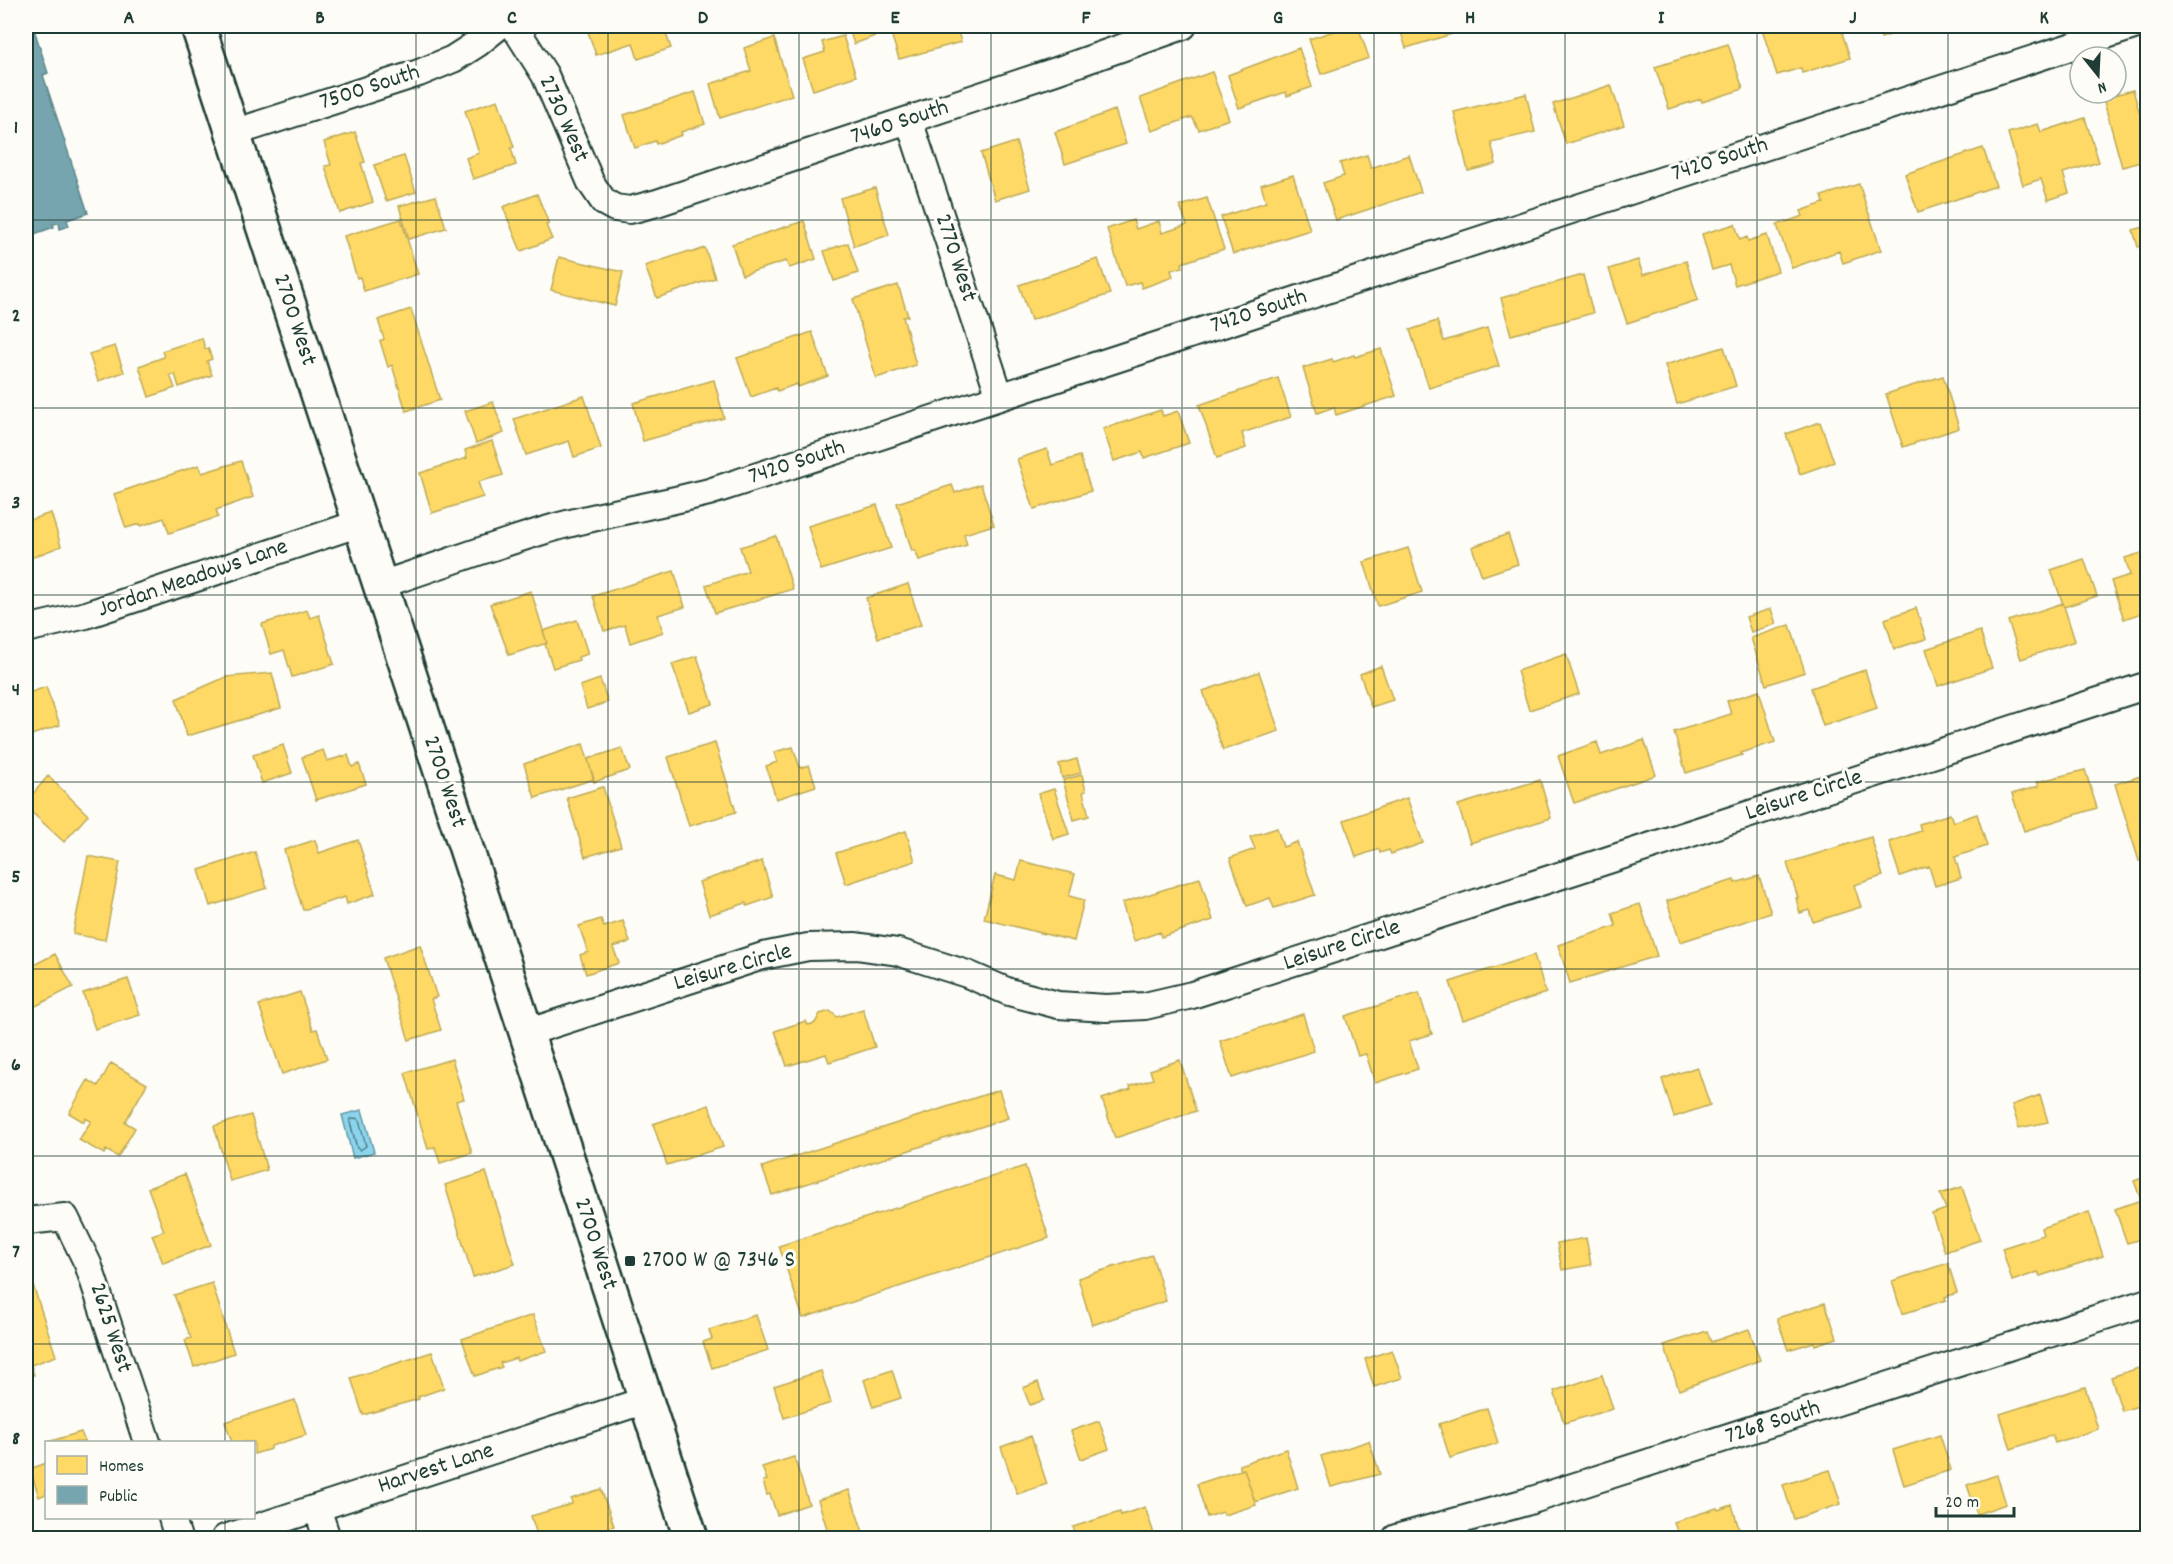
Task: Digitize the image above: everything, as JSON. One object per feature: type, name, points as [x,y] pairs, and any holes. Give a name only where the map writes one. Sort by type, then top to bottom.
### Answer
[{"type":"main road","name":"2700 West","points":[[198,26],[691,1539]]},
{"type":"street","name":"7500 South","points":[[233,133],[419,73],[453,59],[500,26]]},
{"type":"street","name":"2730 West","points":[[514,26],[545,75],[591,183],[604,202],[615,208]]},
{"type":"street","name":"7460 South","points":[[615,208],[630,210],[657,203],[1183,26]]},
{"type":"street","name":"7420 South","points":[[380,585],[553,528],[596,517],[657,506],[709,492],[2134,26]]},
{"type":"street","name":"2770 West","points":[[909,120],[1000,397]]},
{"type":"street","name":"Jordan Meadows Lane","points":[[26,629],[86,615],[360,523]]},
{"type":"street","name":"Leisure Circle","points":[[526,1034],[763,956],[808,947],[856,946],[898,952],[967,974],[1009,992],[1058,1005],[1106,1008],[1146,1006],[1192,995],[2148,685]]},
{"type":"street","name":"2625 West","points":[[26,1221],[65,1217],[88,1264],[146,1441]]},
{"type":"street","name":"7268 South","points":[[1396,1539],[1527,1502],[2148,1302]]},
{"type":"street","name":"Harvest Lane","points":[[225,1539],[646,1400]]},
{"type":"street","points":[[317,1508],[327,1539]]},
{"type":"street","points":[[172,1519],[178,1539]]},
{"type":"water","points":[[362,1110],[374,1152],[353,1158],[342,1115]]},
{"type":"building: Homes","points":[[586,26],[672,26],[673,29],[665,31],[671,48],[638,59],[633,43],[596,55]]},
{"type":"building: Homes","points":[[848,26],[880,26],[883,33],[854,44]]},
{"type":"building: Homes","points":[[956,26],[961,42],[899,59],[889,27]]},
{"type":"building: Homes","points":[[1350,26],[1358,26],[1369,58],[1321,74],[1309,39]]},
{"type":"building: Homes","points":[[1399,26],[1450,26],[1452,34],[1406,48]]},
{"type":"building: Homes","points":[[1761,26],[1840,26],[1850,58],[1802,73],[1801,68],[1777,75]]},
{"type":"building: Homes","points":[[1877,26],[1912,26],[1913,27],[1881,38]]},
{"type":"building: Homes","points":[[843,36],[856,76],[813,90],[803,59],[825,52],[822,42]]},
{"type":"building: Homes","points":[[774,38],[792,95],[720,118],[710,84],[751,71],[744,48]]},
{"type":"building: Homes","points":[[1728,44],[1743,89],[1702,102],[1701,99],[1669,109],[1655,67]]},
{"type":"building: Homes","points":[[1299,48],[1312,87],[1287,96],[1286,92],[1239,108],[1228,75]]},
{"type":"building: Homes","points":[[1212,72],[1229,119],[1199,130],[1192,117],[1152,131],[1140,98]]},
{"type":"building: Homes","points":[[1611,85],[1624,125],[1566,144],[1553,104]]},
{"type":"building: Homes","points":[[2133,90],[2141,118],[2148,117],[2148,160],[2122,167],[2105,105],[2128,105],[2128,91]]},
{"type":"building: Homes","points":[[695,92],[705,124],[656,144],[655,141],[635,148],[624,115]]},
{"type":"building: Homes","points":[[1526,94],[1535,132],[1491,142],[1496,164],[1468,171],[1454,112]]},
{"type":"building: Homes","points":[[498,100],[514,147],[511,148],[516,165],[473,179],[466,158],[479,153],[465,111]]},
{"type":"building: Homes","points":[[1115,110],[1126,144],[1065,164],[1055,132]]},
{"type":"building: Homes","points":[[2085,118],[2099,162],[2063,173],[2069,193],[2048,200],[2041,179],[2023,185],[2008,133],[2038,124],[2041,132]]},
{"type":"building: Homes","points":[[355,132],[365,162],[361,163],[373,202],[340,213],[325,166],[331,165],[324,142]]},
{"type":"building: Homes","points":[[1016,142],[1030,189],[995,200],[981,153]]},
{"type":"building: Homes","points":[[1983,148],[1996,186],[1918,212],[1905,174]]},
{"type":"building: Homes","points":[[1367,155],[1371,168],[1409,155],[1421,192],[1336,220],[1323,183],[1344,176],[1340,163]]},
{"type":"building: Homes","points":[[404,156],[416,192],[386,201],[374,165]]},
{"type":"building: Homes","points":[[1293,175],[1310,230],[1233,254],[1221,217],[1266,202],[1261,185]]},
{"type":"building: Homes","points":[[1859,184],[1881,250],[1843,263],[1839,251],[1792,268],[1777,225],[1803,216],[1801,211],[1824,203],[1822,196]]},
{"type":"building: Homes","points":[[875,188],[889,235],[854,246],[840,198]]},
{"type":"building: Homes","points":[[537,194],[549,224],[546,225],[552,239],[521,251],[503,207]]},
{"type":"building: Homes","points":[[436,196],[446,228],[409,239],[399,206]]},
{"type":"building: Homes","points":[[1207,198],[1224,249],[1182,263],[1183,267],[1171,270],[1173,277],[1142,288],[1140,282],[1125,286],[1107,229],[1133,220],[1136,229],[1159,221],[1162,233],[1187,225],[1180,206]]},
{"type":"building: Homes","points":[[401,219],[418,274],[364,291],[360,277],[357,278],[344,236]]},
{"type":"building: Homes","points":[[804,221],[816,259],[789,268],[786,261],[742,275],[732,244]]},
{"type":"building: Homes","points":[[1735,224],[1740,240],[1747,237],[1748,241],[1767,235],[1778,271],[1735,285],[1729,265],[1712,270],[1702,234]]},
{"type":"building: Homes","points":[[2148,226],[2148,245],[2138,247],[2133,230]]},
{"type":"building: Homes","points":[[848,243],[858,273],[834,281],[824,251]]},
{"type":"building: Homes","points":[[705,248],[715,278],[657,298],[645,266]]},
{"type":"building: Homes","points":[[559,257],[623,272],[615,306],[551,290]]},
{"type":"building: Homes","points":[[1098,259],[1110,294],[1031,320],[1019,285]]},
{"type":"building: Homes","points":[[1638,260],[1643,275],[1686,261],[1698,300],[1627,323],[1609,269]]},
{"type":"building: Homes","points":[[1583,275],[1593,313],[1511,335],[1501,298]]},
{"type":"building: Homes","points":[[898,285],[908,316],[903,317],[916,365],[876,378],[853,299]]},
{"type":"building: Homes","points":[[411,309],[440,400],[406,411],[392,365],[388,367],[380,341],[384,339],[378,320]]},
{"type":"building: Homes","points":[[1437,321],[1444,341],[1487,328],[1499,366],[1429,388],[1410,330]]},
{"type":"building: Homes","points":[[812,332],[828,376],[798,387],[797,384],[777,391],[776,388],[751,397],[737,358]]},
{"type":"building: Homes","points":[[202,338],[205,349],[208,348],[212,359],[207,361],[212,375],[179,387],[175,374],[170,375],[175,388],[149,397],[139,366],[164,357],[162,351]]},
{"type":"building: Homes","points":[[115,346],[124,372],[98,381],[89,354]]},
{"type":"building: Homes","points":[[1724,347],[1736,386],[1677,404],[1665,365]]},
{"type":"building: Homes","points":[[1381,349],[1396,396],[1336,415],[1334,407],[1317,413],[1303,368],[1332,359],[1333,362]]},
{"type":"building: Homes","points":[[1943,376],[1959,428],[1903,447],[1886,394]]},
{"type":"building: Homes","points":[[1278,378],[1291,417],[1242,433],[1246,448],[1217,458],[1199,405]]},
{"type":"building: Homes","points":[[714,380],[724,418],[643,441],[633,403]]},
{"type":"building: Homes","points":[[584,396],[601,448],[574,457],[569,441],[526,455],[514,419]]},
{"type":"building: Homes","points":[[493,402],[504,433],[476,443],[465,411]]},
{"type":"building: Homes","points":[[1161,410],[1163,416],[1178,411],[1189,443],[1144,458],[1142,452],[1114,461],[1103,429]]},
{"type":"building: Homes","points":[[1820,422],[1834,462],[1800,474],[1786,434]]},
{"type":"building: Homes","points":[[492,441],[503,475],[478,482],[483,497],[432,513],[420,473],[467,458],[465,450]]},
{"type":"building: Homes","points":[[1047,449],[1052,465],[1080,456],[1091,491],[1034,509],[1017,459]]},
{"type":"building: Homes","points":[[241,461],[253,497],[216,510],[218,517],[169,533],[164,518],[141,526],[140,524],[126,528],[114,494],[199,465],[202,473]]},
{"type":"building: Homes","points":[[981,484],[994,525],[964,534],[967,545],[919,560],[915,550],[912,551],[897,503],[952,485],[955,493]]},
{"type":"building: Homes","points":[[877,505],[891,548],[821,570],[808,526]]},
{"type":"building: Homes","points":[[51,513],[61,546],[26,560],[26,521]]},
{"type":"building: Homes","points":[[1508,534],[1518,564],[1482,576],[1472,547]]},
{"type":"building: Homes","points":[[776,536],[793,589],[715,613],[706,585],[748,571],[740,547]]},
{"type":"building: Homes","points":[[1408,548],[1422,592],[1378,606],[1364,562]]},
{"type":"building: Homes","points":[[2148,551],[2148,611],[2124,619],[2111,581],[2130,575],[2125,558]]},
{"type":"building: Homes","points":[[2084,559],[2097,596],[2064,607],[2051,570]]},
{"type":"building: Homes","points":[[674,571],[685,607],[658,615],[663,632],[630,643],[625,625],[604,631],[593,596]]},
{"type":"building: Homes","points":[[908,584],[921,625],[878,638],[866,598]]},
{"type":"building: Homes","points":[[531,591],[547,643],[509,655],[490,604]]},
{"type":"building: Homes","points":[[2063,603],[2075,641],[2021,659],[2008,621]]},
{"type":"building: Homes","points":[[1916,608],[1926,639],[1894,649],[1885,619]]},
{"type":"building: Homes","points":[[1771,609],[1776,624],[1751,632],[1746,617]]},
{"type":"building: Homes","points":[[307,610],[310,618],[319,615],[334,664],[292,677],[284,650],[271,654],[262,624]]},
{"type":"building: Homes","points":[[577,620],[588,654],[578,657],[579,660],[553,668],[543,631]]},
{"type":"building: Homes","points":[[1790,625],[1805,672],[1766,685],[1751,638]]},
{"type":"building: Homes","points":[[1980,631],[1992,668],[1938,686],[1926,649]]},
{"type":"building: Homes","points":[[1566,654],[1579,694],[1529,710],[1517,671]]},
{"type":"building: Homes","points":[[697,656],[713,704],[689,712],[672,664]]},
{"type":"building: Homes","points":[[1381,666],[1393,700],[1371,707],[1360,674]]},
{"type":"building: Homes","points":[[1865,670],[1877,708],[1823,726],[1811,688]]},
{"type":"building: Homes","points":[[1259,672],[1279,731],[1223,750],[1203,691]]},
{"type":"building: Homes","points":[[272,673],[281,708],[187,736],[176,699],[226,677]]},
{"type":"building: Homes","points":[[600,679],[608,702],[587,709],[580,686]]},
{"type":"building: Homes","points":[[46,687],[60,725],[26,737],[26,694]]},
{"type":"building: Homes","points":[[1759,691],[1775,742],[1686,773],[1674,732],[1731,714],[1727,701]]},
{"type":"building: Homes","points":[[1644,740],[1656,775],[1574,803],[1558,756],[1597,742],[1601,755]]},
{"type":"building: Homes","points":[[715,743],[736,812],[689,826],[668,757]]},
{"type":"building: Homes","points":[[583,744],[594,779],[535,798],[524,764]]},
{"type":"building: Homes","points":[[283,745],[292,773],[262,783],[253,755]]},
{"type":"building: Homes","points":[[793,747],[800,768],[809,765],[816,786],[776,799],[766,766],[777,762],[774,752]]},
{"type":"building: Homes","points":[[622,748],[630,770],[594,782],[588,759]]},
{"type":"building: Homes","points":[[323,750],[327,761],[348,755],[352,767],[359,764],[366,784],[316,800],[302,757]]},
{"type":"building: Homes","points":[[1077,759],[1081,773],[1062,778],[1059,764]]},
{"type":"building: Homes","points":[[2085,770],[2097,808],[2024,831],[2012,794],[2039,786],[2037,782]]},
{"type":"building: Homes","points":[[1082,775],[1086,791],[1083,792],[1089,816],[1074,820],[1063,780]]},
{"type":"building: Homes","points":[[48,776],[88,815],[64,842],[26,807],[26,802]]},
{"type":"building: Homes","points":[[2141,776],[2148,794],[2148,859],[2139,861],[2115,784]]},
{"type":"building: Homes","points":[[1540,780],[1551,818],[1470,843],[1458,805]]},
{"type":"building: Homes","points":[[603,787],[621,846],[585,857],[567,798]]},
{"type":"building: Homes","points":[[1054,789],[1069,834],[1053,839],[1038,794]]},
{"type":"building: Homes","points":[[1407,798],[1423,843],[1391,854],[1389,850],[1380,853],[1379,849],[1356,857],[1344,820]]},
{"type":"building: Homes","points":[[1950,814],[1953,822],[1977,814],[1987,846],[1955,857],[1961,878],[1935,886],[1929,866],[1900,876],[1889,842],[1921,831],[1919,824]]},
{"type":"building: Homes","points":[[1277,828],[1283,847],[1297,842],[1315,895],[1274,908],[1270,898],[1247,906],[1230,858],[1255,849],[1250,837]]},
{"type":"building: Homes","points":[[906,831],[915,861],[846,884],[836,853]]},
{"type":"building: Homes","points":[[1871,837],[1883,876],[1854,885],[1861,907],[1813,922],[1809,910],[1800,913],[1796,898],[1798,898],[1787,863]]},
{"type":"building: Homes","points":[[315,840],[319,853],[358,840],[375,894],[347,904],[345,897],[303,910],[284,850]]},
{"type":"building: Homes","points":[[255,852],[267,888],[210,906],[199,870]]},
{"type":"building: Homes","points":[[88,856],[120,862],[105,940],[73,934]]},
{"type":"building: Homes","points":[[762,861],[773,897],[709,915],[699,882]]},
{"type":"building: Homes","points":[[1021,861],[1075,874],[1069,896],[1084,900],[1074,941],[984,919],[995,875],[1016,880]]},
{"type":"building: Homes","points":[[1759,876],[1771,913],[1680,942],[1667,901],[1734,880],[1735,883]]},
{"type":"building: Homes","points":[[1200,878],[1213,920],[1161,937],[1160,932],[1134,941],[1122,903]]},
{"type":"building: Homes","points":[[1640,904],[1657,956],[1570,983],[1558,945],[1616,926],[1612,913]]},
{"type":"building: Homes","points":[[601,919],[604,927],[623,921],[630,942],[613,947],[619,963],[586,974],[580,955],[588,952],[579,926]]},
{"type":"building: Homes","points":[[420,945],[437,997],[431,999],[441,1030],[409,1040],[383,958]]},
{"type":"building: Homes","points":[[55,954],[73,987],[26,1011],[26,969]]},
{"type":"building: Homes","points":[[1534,955],[1546,993],[1463,1020],[1450,982]]},
{"type":"building: Homes","points":[[128,979],[140,1015],[95,1029],[83,993]]},
{"type":"building: Homes","points":[[300,992],[313,1030],[317,1029],[327,1059],[282,1074],[259,1005]]},
{"type":"building: Homes","points":[[1419,993],[1432,1034],[1409,1041],[1418,1069],[1375,1083],[1366,1054],[1358,1056],[1345,1016]]},
{"type":"building: Homes","points":[[863,1009],[875,1047],[829,1062],[826,1054],[787,1066],[775,1031],[806,1021],[808,1025],[815,1023],[820,1014],[830,1011],[837,1017]]},
{"type":"building: Homes","points":[[1303,1014],[1314,1051],[1232,1078],[1220,1041]]},
{"type":"building: Homes","points":[[452,1059],[464,1099],[456,1101],[472,1153],[440,1163],[435,1147],[428,1149],[405,1073]]},
{"type":"building: Homes","points":[[1180,1060],[1196,1111],[1115,1138],[1102,1099],[1131,1089],[1130,1086],[1153,1079],[1150,1070]]},
{"type":"building: Homes","points":[[111,1063],[147,1084],[125,1122],[135,1128],[118,1157],[106,1150],[104,1154],[79,1140],[91,1121],[85,1118],[84,1122],[69,1113],[88,1080],[98,1086]]},
{"type":"building: Homes","points":[[1697,1067],[1710,1105],[1674,1117],[1662,1079]]},
{"type":"building: Homes","points":[[999,1090],[1008,1118],[772,1195],[762,1167]]},
{"type":"building: Homes","points":[[2040,1095],[2048,1122],[2019,1128],[2012,1105]]},
{"type":"building: Homes","points":[[709,1105],[723,1147],[667,1165],[653,1124]]},
{"type":"building: Homes","points":[[251,1115],[267,1170],[230,1181],[214,1126]]},
{"type":"building: Homes","points":[[1025,1166],[1049,1238],[803,1318],[779,1246]]},
{"type":"building: Homes","points":[[486,1172],[515,1264],[473,1277],[445,1185]]},
{"type":"building: Homes","points":[[185,1174],[211,1245],[163,1263],[152,1235],[164,1231],[148,1188]]},
{"type":"building: Homes","points":[[2148,1176],[2148,1237],[2127,1243],[2115,1209],[2141,1200],[2134,1181]]},
{"type":"building: Homes","points":[[1962,1187],[1980,1240],[1945,1252],[1932,1214],[1946,1209],[1940,1194]]},
{"type":"building: Homes","points":[[2089,1212],[2103,1256],[2040,1276],[2038,1272],[2012,1281],[2002,1248],[2043,1235],[2041,1228]]},
{"type":"building: Homes","points":[[1586,1238],[1591,1265],[1562,1270],[1557,1243]]},
{"type":"building: Homes","points":[[1152,1255],[1166,1301],[1092,1325],[1078,1278]]},
{"type":"building: Homes","points":[[1948,1263],[1957,1293],[1945,1297],[1946,1300],[1902,1314],[1892,1281]]},
{"type":"building: Homes","points":[[212,1283],[234,1353],[194,1367],[185,1340],[191,1338],[174,1295]]},
{"type":"building: Homes","points":[[33,1285],[56,1356],[31,1365],[34,1375],[26,1377],[26,1288]]},
{"type":"building: Homes","points":[[1825,1303],[1837,1338],[1788,1350],[1777,1318]]},
{"type":"building: Homes","points":[[533,1315],[546,1351],[517,1361],[516,1358],[500,1363],[502,1367],[475,1376],[462,1339]]},
{"type":"building: Homes","points":[[756,1315],[768,1350],[712,1368],[703,1342],[712,1339],[709,1330]]},
{"type":"building: Homes","points":[[1749,1329],[1760,1360],[1679,1390],[1664,1345],[1707,1331],[1711,1342]]},
{"type":"building: Homes","points":[[1392,1350],[1402,1378],[1374,1387],[1365,1359]]},
{"type":"building: Homes","points":[[432,1352],[444,1388],[418,1397],[419,1399],[363,1415],[351,1378]]},
{"type":"building: Homes","points":[[2148,1365],[2148,1403],[2122,1411],[2111,1377]]},
{"type":"building: Homes","points":[[892,1370],[901,1398],[873,1407],[864,1380]]},
{"type":"building: Homes","points":[[821,1371],[831,1403],[784,1418],[774,1386]]},
{"type":"building: Homes","points":[[1602,1375],[1613,1409],[1564,1423],[1554,1391]]},
{"type":"building: Homes","points":[[1038,1382],[1044,1400],[1030,1405],[1023,1388]]},
{"type":"building: Homes","points":[[2085,1387],[2098,1429],[2055,1443],[2052,1435],[2011,1449],[2000,1414]]},
{"type":"building: Homes","points":[[295,1400],[306,1435],[255,1454],[255,1441],[232,1441],[225,1422]]},
{"type":"building: Homes","points":[[1487,1408],[1498,1443],[1450,1458],[1439,1424]]},
{"type":"building: Homes","points":[[1099,1421],[1109,1449],[1081,1459],[1071,1431]]},
{"type":"building: Homes","points":[[81,1432],[85,1441],[51,1441]]},
{"type":"building: Homes","points":[[1940,1435],[1951,1470],[1904,1485],[1893,1450]]},
{"type":"building: Homes","points":[[1031,1436],[1047,1484],[1017,1494],[1001,1447]]},
{"type":"building: Homes","points":[[1369,1441],[1380,1474],[1331,1487],[1321,1456]]},
{"type":"building: Homes","points":[[1286,1449],[1298,1488],[1255,1502],[1244,1469],[1241,1470],[1239,1465]]},
{"type":"building: Homes","points":[[794,1457],[809,1504],[777,1515],[770,1494],[767,1495],[763,1481],[767,1480],[762,1467]]},
{"type":"building: Homes","points":[[45,1463],[45,1494],[39,1497],[30,1469]]},
{"type":"building: Homes","points":[[1244,1469],[1256,1505],[1224,1515],[1223,1512],[1207,1517],[1197,1484]]},
{"type":"building: Homes","points":[[1830,1470],[1841,1504],[1794,1519],[1783,1485]]},
{"type":"building: Homes","points":[[1997,1475],[2006,1504],[1977,1514],[1967,1485]]},
{"type":"building: Homes","points":[[601,1489],[614,1526],[574,1538],[538,1538],[531,1516],[572,1504],[571,1499]]},
{"type":"building: Homes","points":[[849,1490],[863,1532],[843,1538],[830,1538],[818,1500]]},
{"type":"building: Homes","points":[[1732,1505],[1741,1536],[1679,1538],[1674,1522]]},
{"type":"building: Homes","points":[[1145,1507],[1154,1534],[1141,1538],[1077,1538],[1073,1527],[1120,1512],[1121,1515]]},
{"type":"building: Public","points":[[26,26],[33,26],[48,73],[43,75],[88,213],[67,220],[69,226],[60,229],[59,223],[53,224],[54,227],[26,237]]},
{"type":"place","name":"2700 W @ 7346 S","points":[[630,1261]]}]
